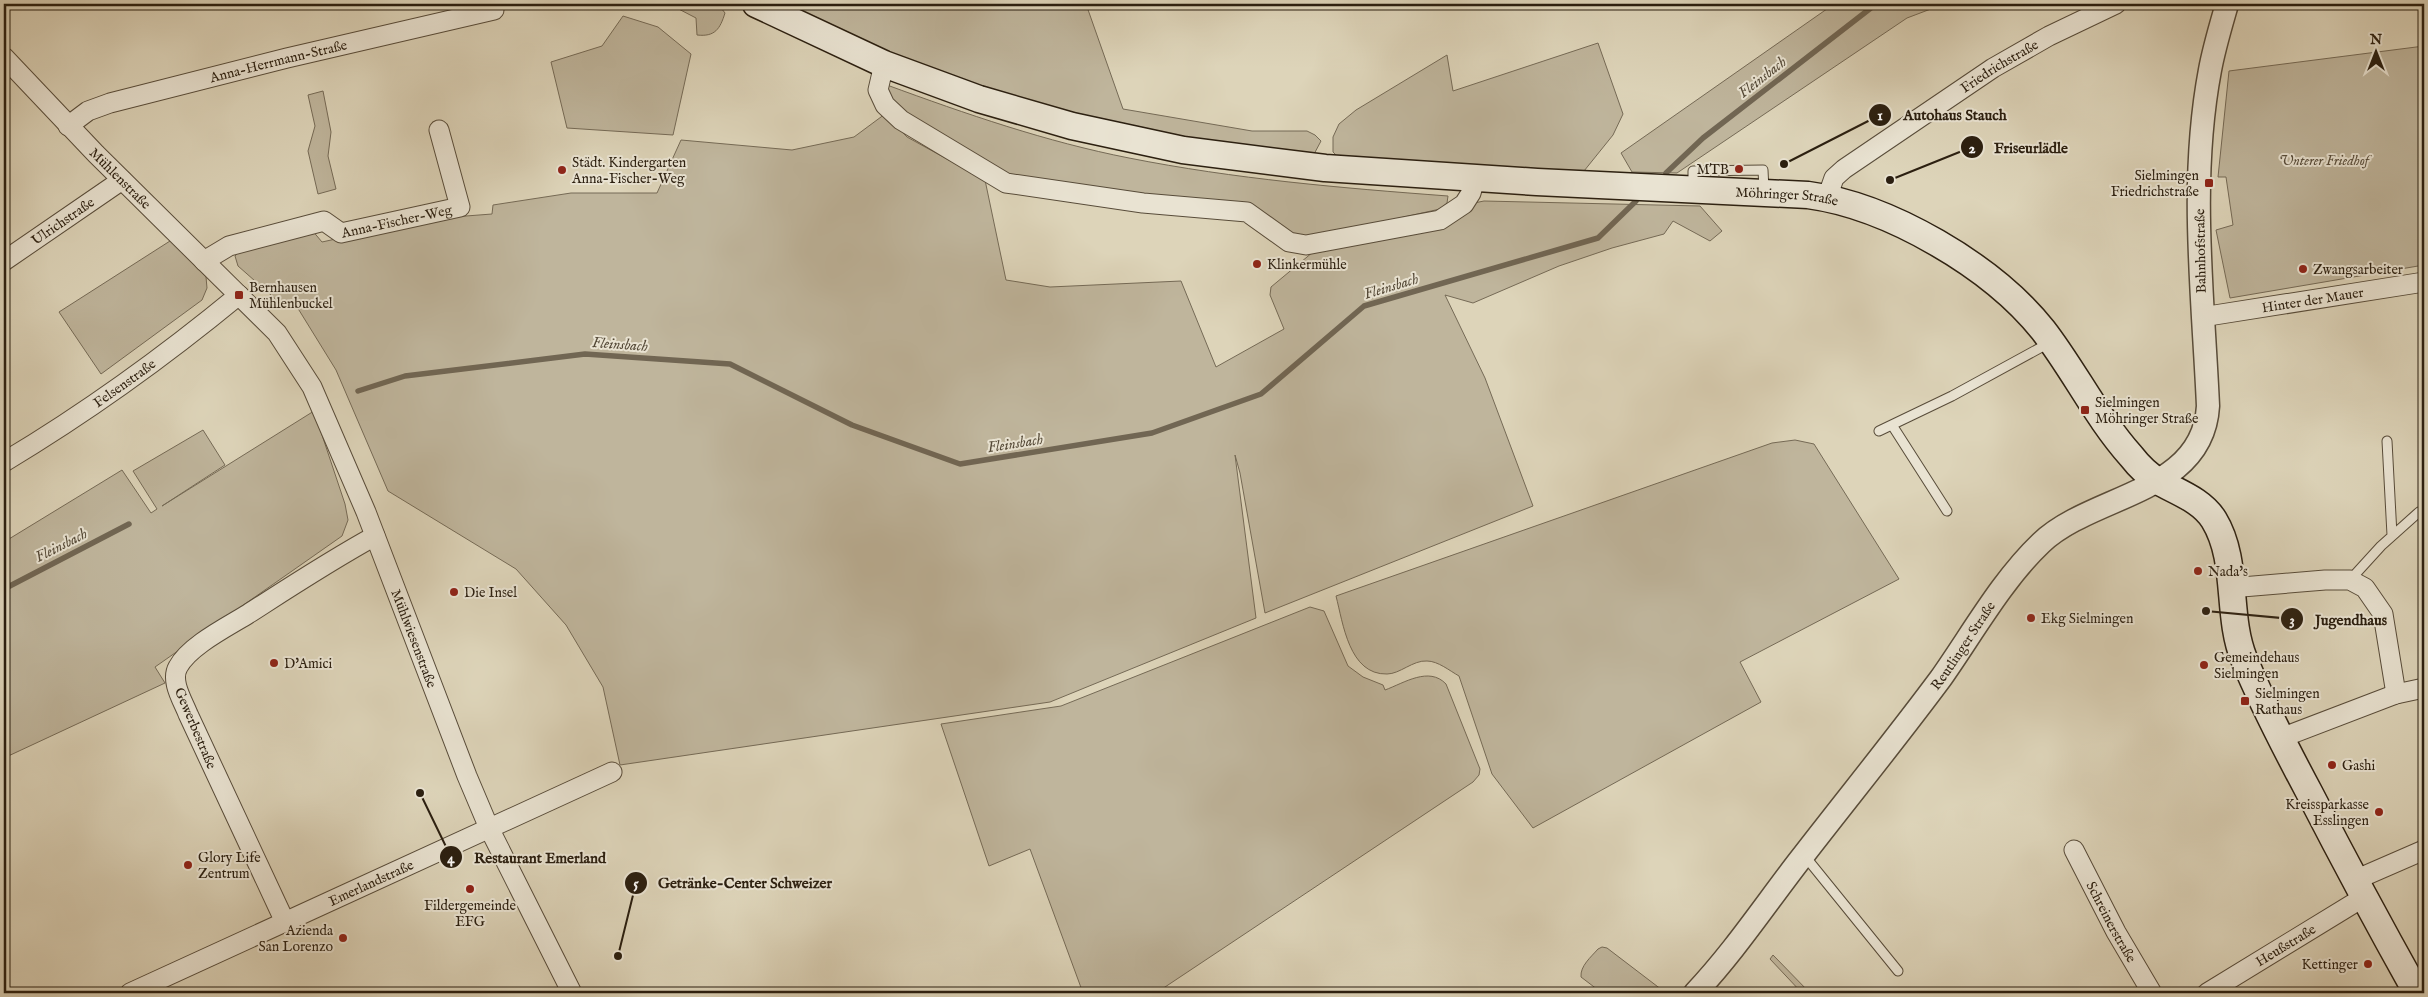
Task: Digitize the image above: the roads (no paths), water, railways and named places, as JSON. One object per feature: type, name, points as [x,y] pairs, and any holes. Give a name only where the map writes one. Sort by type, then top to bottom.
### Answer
[{"type":"main road","name":"Möhringer Straße","points":[[756,4],[884,64],[979,99],[1062,124],[1183,150],[1325,168],[1475,179],[1764,192],[1827,198],[1872,212],[1893,221],[1954,254],[2019,305],[2051,342],[2130,456],[2157,480],[2204,508],[2214,520],[2225,550],[2237,642],[2281,738],[2416,993]]},
{"type":"street","name":"Friedrichstraße","points":[[1827,198],[1834,178],[1844,169],[1956,92],[2020,52],[2116,4]]},
{"type":"street","name":"Bahnhofstraße","points":[[2157,480],[2192,453],[2205,429],[2208,406],[2198,220],[2201,150],[2210,69],[2227,4]]},
{"type":"street","name":"Anna-Herrmann-Straße","points":[[68,126],[88,110],[110,103],[287,58],[494,10]]},
{"type":"street","points":[[884,64],[878,90],[885,105],[901,120],[1006,183],[1143,203],[1247,212],[1289,242],[1306,245],[1440,220],[1464,204],[1471,193],[1475,179]]},
{"type":"street","name":"Mühlenstraße","points":[[7,68],[239,294]]},
{"type":"street","name":"Anna-Fischer-Weg","points":[[204,261],[230,246],[324,221],[341,233],[460,207],[439,130]]},
{"type":"street","name":"Ulrichstraße","points":[[4,261],[122,180]]},
{"type":"street","name":"Hinter der Mauer","points":[[2202,317],[2424,282]]},
{"type":"street","name":"Felsenstraße","points":[[4,462],[87,410],[174,346],[239,294]]},
{"type":"street","name":"Mühlwiesenstraße","points":[[239,294],[277,333],[312,387],[375,536],[448,729],[489,828],[572,993]]},
{"type":"street","name":"Reutlinger Straße","points":[[1695,993],[1933,688],[2016,570],[2032,552],[2057,531],[2157,480]]},
{"type":"street","name":"Gewerbestraße","points":[[285,922],[188,714],[176,683],[177,668],[191,652],[218,633],[320,568],[375,536]]},
{"type":"street","points":[[2230,588],[2350,580],[2365,588],[2383,614],[2396,694]]},
{"type":"street","points":[[2281,738],[2396,694],[2424,688]]},
{"type":"street","name":"Emerlandstraße","points":[[130,993],[612,772]]},
{"type":"street","name":"Schreinerstraße","points":[[2074,850],[2116,932],[2152,993]]},
{"type":"street","name":"Heußstraße","points":[[2207,993],[2359,888],[2424,850]]},
{"type":"lane","points":[[1879,431],[1959,392],[2051,342]]},
{"type":"lane","points":[[1892,425],[1947,511]]},
{"type":"lane","points":[[2387,441],[2392,535]]},
{"type":"lane","points":[[2350,580],[2392,535],[2419,512]]},
{"type":"lane","points":[[1804,855],[1898,971]]},
{"type":"waterway","name":"Fleinsbach","points":[[1666,173],[1703,138],[1876,4]]},
{"type":"waterway","name":"Fleinsbach","points":[[358,391],[405,376],[585,354],[730,364],[852,425],[960,464],[1152,433],[1261,394],[1364,306],[1598,238],[1636,201]]},
{"type":"waterway","name":"Fleinsbach","points":[[4,589],[129,524]]},
{"type":"place","name":"Autohaus Stauch","points":[[1784,164]]},
{"type":"place","name":"MTB","points":[[1739,169]]},
{"type":"place","name":"Städt. Kindergarten Anna-Fischer-Weg","points":[[562,170]]},
{"type":"place","name":"Friseurlädle","points":[[1890,180]]},
{"type":"place","name":"Sielmingen Friedrichstraße","points":[[2209,183]]},
{"type":"place","name":"Klinkermühle","points":[[1257,264]]},
{"type":"place","name":"Zwangsarbeiter","points":[[2303,269]]},
{"type":"place","name":"Bernhausen Mühlenbuckel","points":[[239,295]]},
{"type":"place","name":"Sielmingen Möhringer Straße","points":[[2085,410]]},
{"type":"place","name":"Nada's","points":[[2198,571]]},
{"type":"place","name":"Die Insel","points":[[454,592]]},
{"type":"place","name":"Jugendhaus","points":[[2206,611]]},
{"type":"place","name":"Ekg Sielmingen","points":[[2031,618]]},
{"type":"place","name":"D'Amici","points":[[274,663]]},
{"type":"place","name":"Gemeindehaus Sielmingen","points":[[2204,665]]},
{"type":"place","name":"Sielmingen Rathaus","points":[[2245,701]]},
{"type":"place","name":"Gashi","points":[[2332,765]]},
{"type":"place","name":"Restaurant Emerland","points":[[420,793]]},
{"type":"place","name":"Kreissparkasse Esslingen","points":[[2379,812]]},
{"type":"place","name":"Glory Life Zentrum","points":[[188,865]]},
{"type":"place","name":"Fildergemeinde EFG","points":[[470,889]]},
{"type":"place","name":"Azienda San Lorenzo","points":[[343,938]]},
{"type":"place","name":"Getränke-Center Schweizer","points":[[618,956]]},
{"type":"place","name":"Kettinger","points":[[2368,964]]},
{"type":"park label","name":"Unterer Friedhof","points":[[2324,160]]}]
